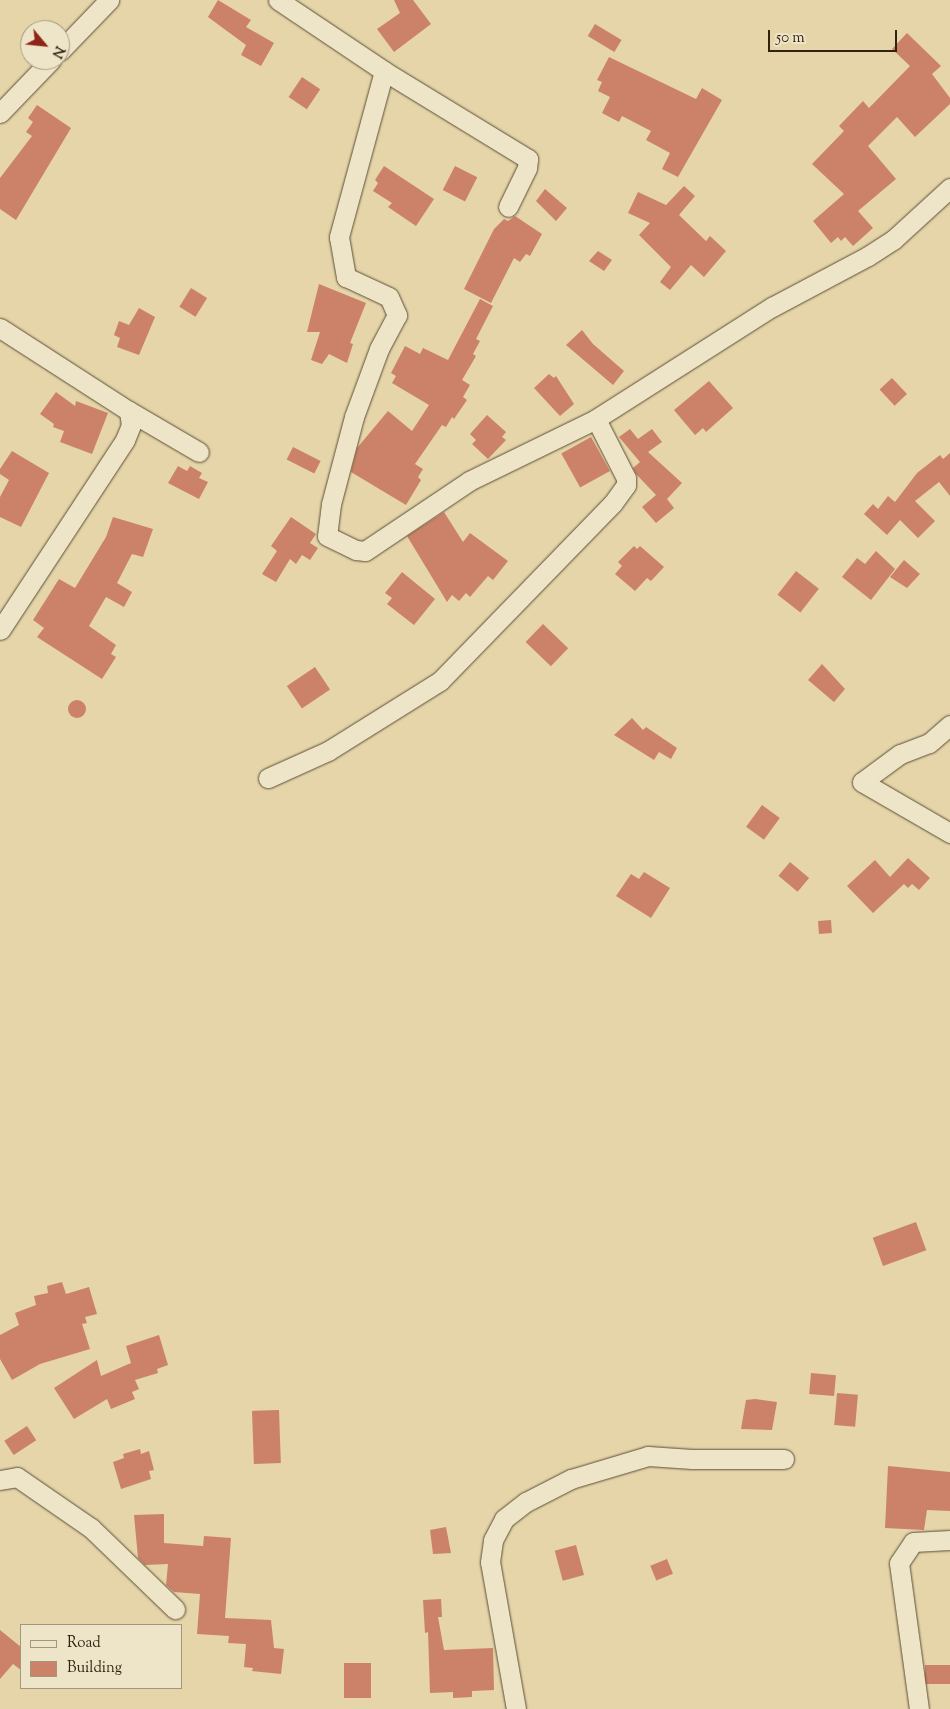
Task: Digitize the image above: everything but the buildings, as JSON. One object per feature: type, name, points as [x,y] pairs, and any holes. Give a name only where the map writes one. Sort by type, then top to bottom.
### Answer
[{"type":"street","points":[[70,41],[109,0]]},
{"type":"street","points":[[278,0],[384,71],[528,159],[525,175],[508,207]]},
{"type":"street","points":[[0,113],[41,70]]},
{"type":"street","points":[[384,71],[339,237],[346,277],[389,297],[397,315],[379,349],[354,417],[331,504],[327,536],[356,550],[365,550],[469,481],[596,419],[772,307],[868,256],[892,240],[950,188]]},
{"type":"street","points":[[0,328],[129,412],[199,452]]},
{"type":"street","points":[[0,630],[125,440],[131,425],[129,412]]},
{"type":"street","points":[[268,778],[328,751],[440,681],[613,503],[626,486],[626,478],[596,419]]},
{"type":"street","points":[[950,725],[930,743],[900,754],[862,782],[950,833]]},
{"type":"street","points":[[516,1709],[490,1562],[493,1540],[504,1519],[526,1502],[570,1479],[648,1456],[692,1459],[784,1459]]},
{"type":"street","points":[[0,1480],[17,1477],[91,1528],[175,1609]]},
{"type":"street","points":[[919,1709],[899,1563],[912,1542],[950,1540]]}]
